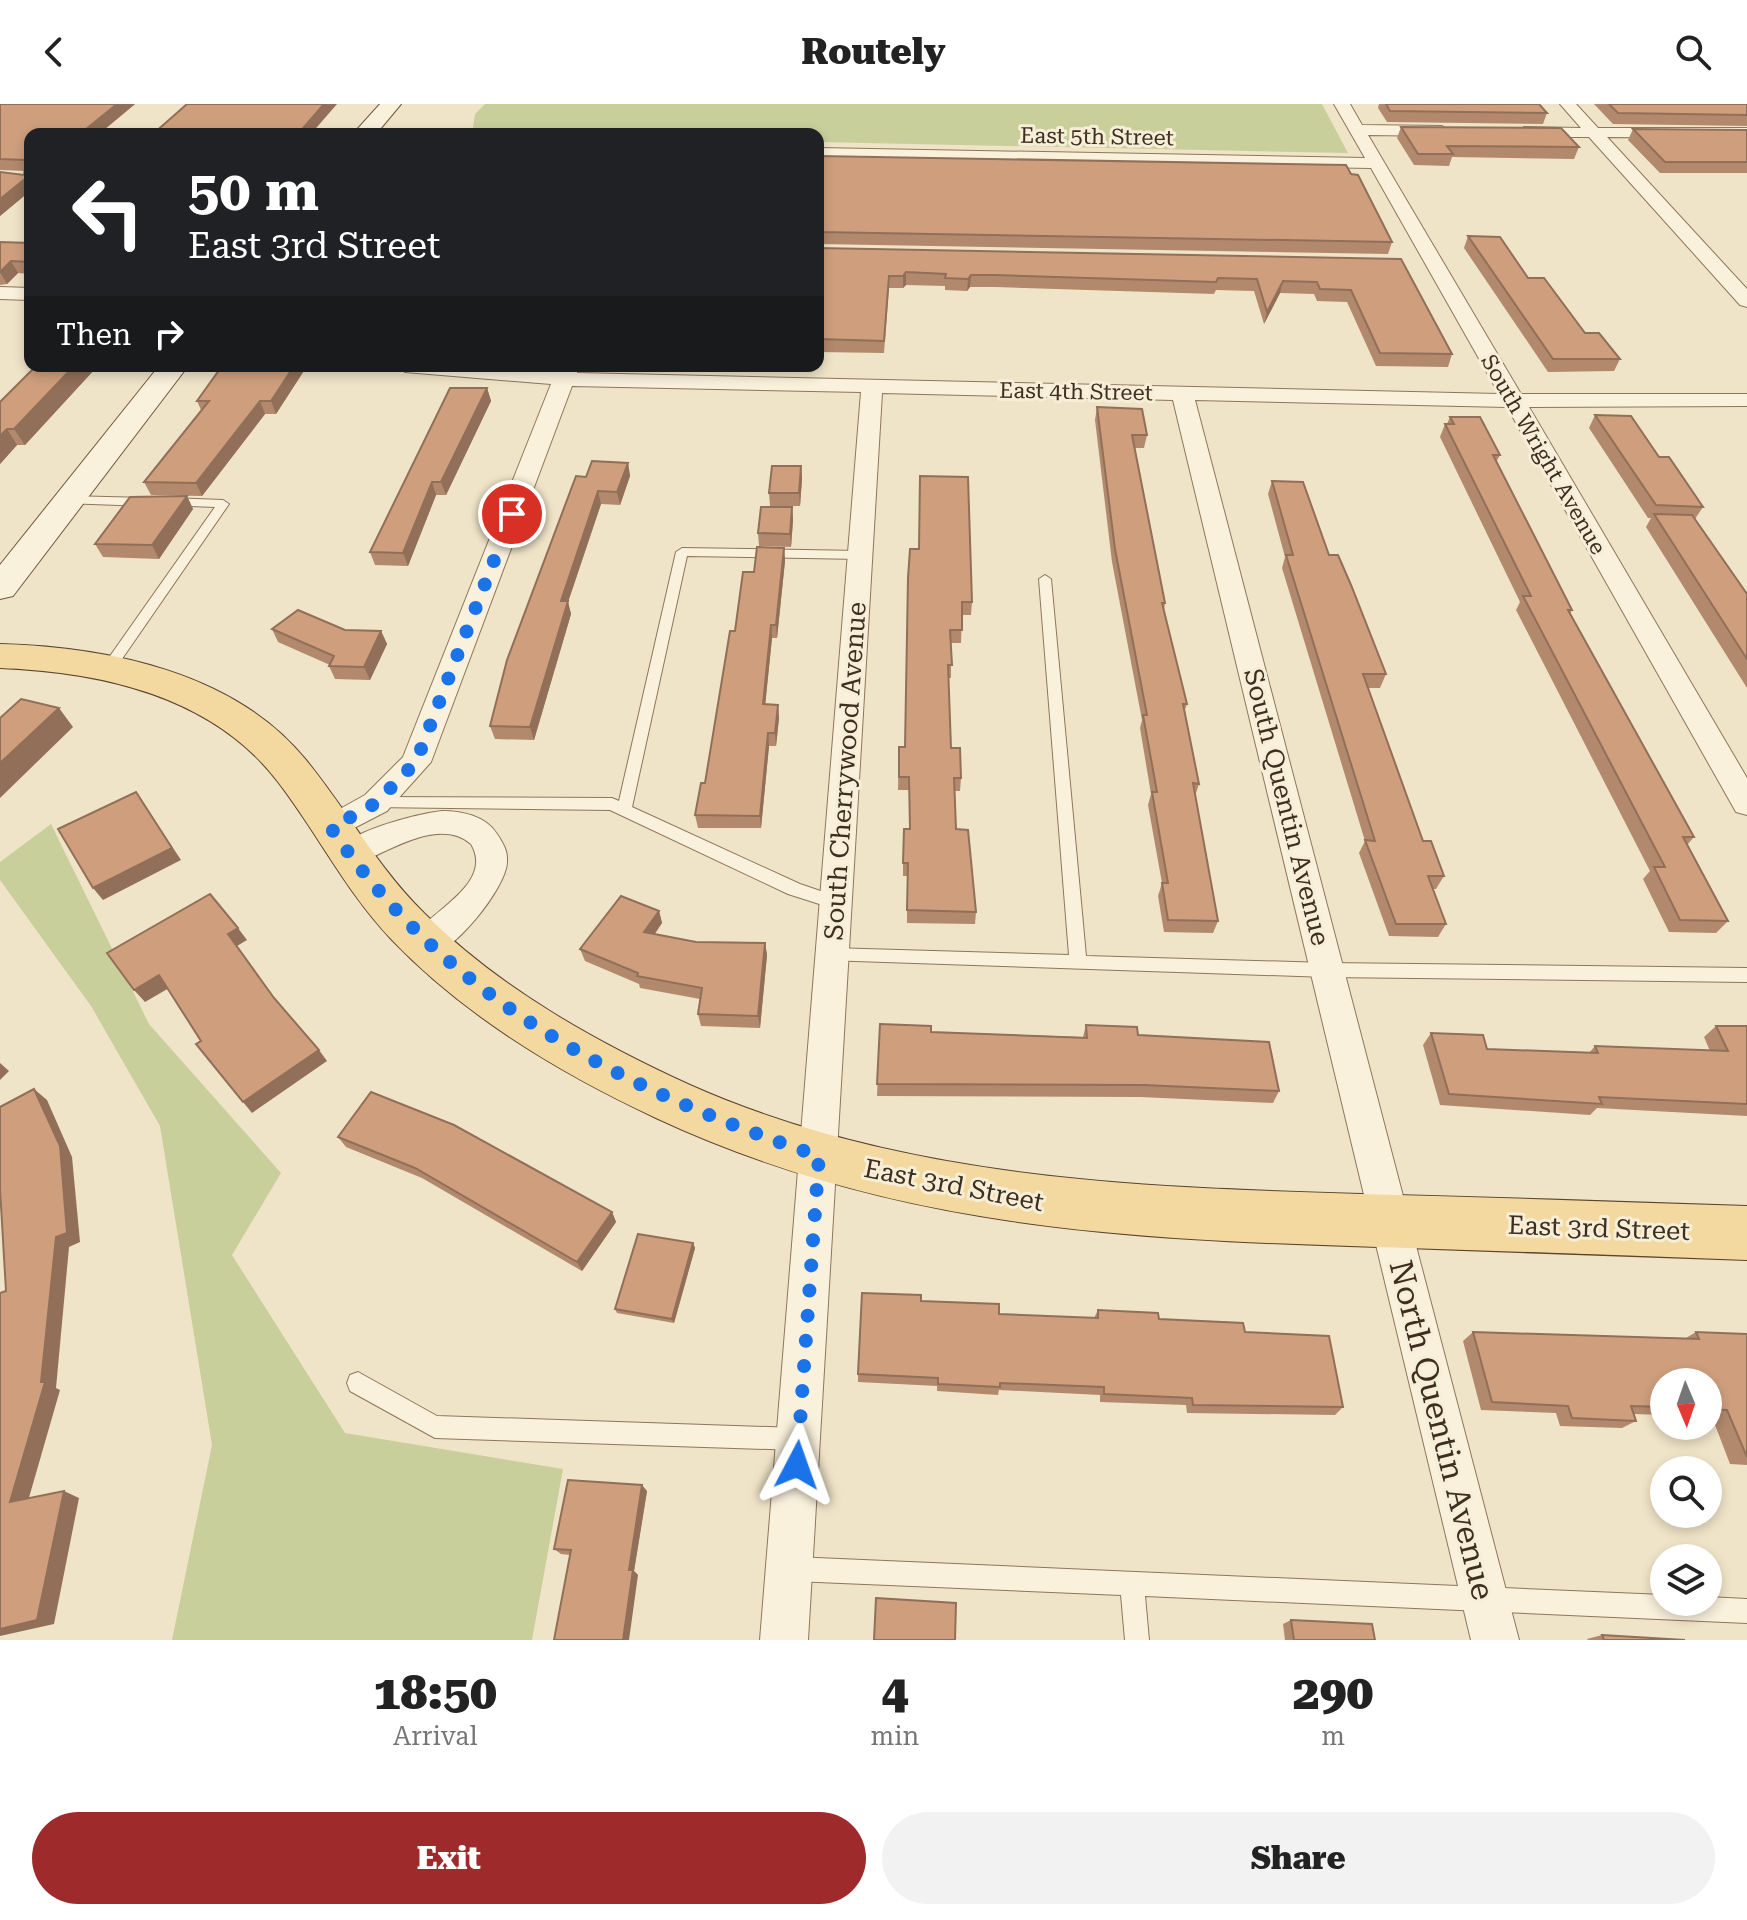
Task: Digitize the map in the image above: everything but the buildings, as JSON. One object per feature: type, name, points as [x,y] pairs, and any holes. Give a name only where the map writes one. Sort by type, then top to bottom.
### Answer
[{"type":"main road","points":[[369,128],[391,104]]},
{"type":"main road","points":[[0,588],[169,372]]},
{"type":"main road","name":"East 3rd Street","points":[[0,656],[65,660],[108,669],[170,686],[216,706],[246,725],[285,762],[340,842],[425,943],[475,985],[544,1034],[633,1083],[719,1122],[819,1156],[937,1186],[1023,1201],[1151,1213],[1747,1233]]},
{"type":"street","name":"South Wright Avenue","points":[[1342,104],[1376,163],[1425,264],[1514,401],[1747,804]]},
{"type":"street","points":[[1568,104],[1747,301]]},
{"type":"street","points":[[1357,130],[1458,131]]},
{"type":"street","points":[[1504,132],[1747,133]]},
{"type":"street","name":"East 5th Street","points":[[824,153],[1376,163]]},
{"type":"street","points":[[0,293],[24,294]]},
{"type":"street","name":"East 4th Street","points":[[543,372],[872,386],[1514,401],[1747,400]]},
{"type":"street","points":[[340,842],[416,762],[566,373]]},
{"type":"street","name":"South Cherrywood Avenue","points":[[784,1640],[872,386]]},
{"type":"street","name":"South Quentin Avenue","points":[[1182,393],[1390,1221]]},
{"type":"street","points":[[340,842],[445,822],[466,826],[481,834],[490,847],[491,867],[484,887],[466,909],[425,943]]},
{"type":"street","name":"North Quentin Avenue","points":[[1390,1221],[1490,1620]]},
{"type":"lane","points":[[68,500],[223,504],[108,669]]},
{"type":"lane","points":[[624,810],[682,552],[861,555]]},
{"type":"lane","points":[[1045,579],[1078,962]]},
{"type":"lane","points":[[376,803],[612,804],[794,889],[835,903]]},
{"type":"lane","points":[[831,955],[1327,970],[1747,975]]},
{"type":"lane","points":[[358,1383],[435,1427],[798,1439]]},
{"type":"lane","points":[[789,1569],[1132,1584],[1490,1620],[1747,1611]]},
{"type":"lane","points":[[1132,1584],[1137,1640]]},
{"type":"green space","points":[[485,104],[1322,104],[1348,153],[824,142],[824,128],[473,128],[475,114]]},
{"type":"green space","points":[[51,824],[149,1024],[281,1173],[232,1255],[345,1433],[563,1469],[532,1640],[172,1640],[212,1445],[160,1126],[91,1006],[0,880],[0,862]]},
{"type":"route","points":[[512,514],[416,762],[376,803],[331,828],[349,855],[425,943],[475,985],[544,1034],[633,1083],[719,1122],[819,1156],[797,1465]]}]
